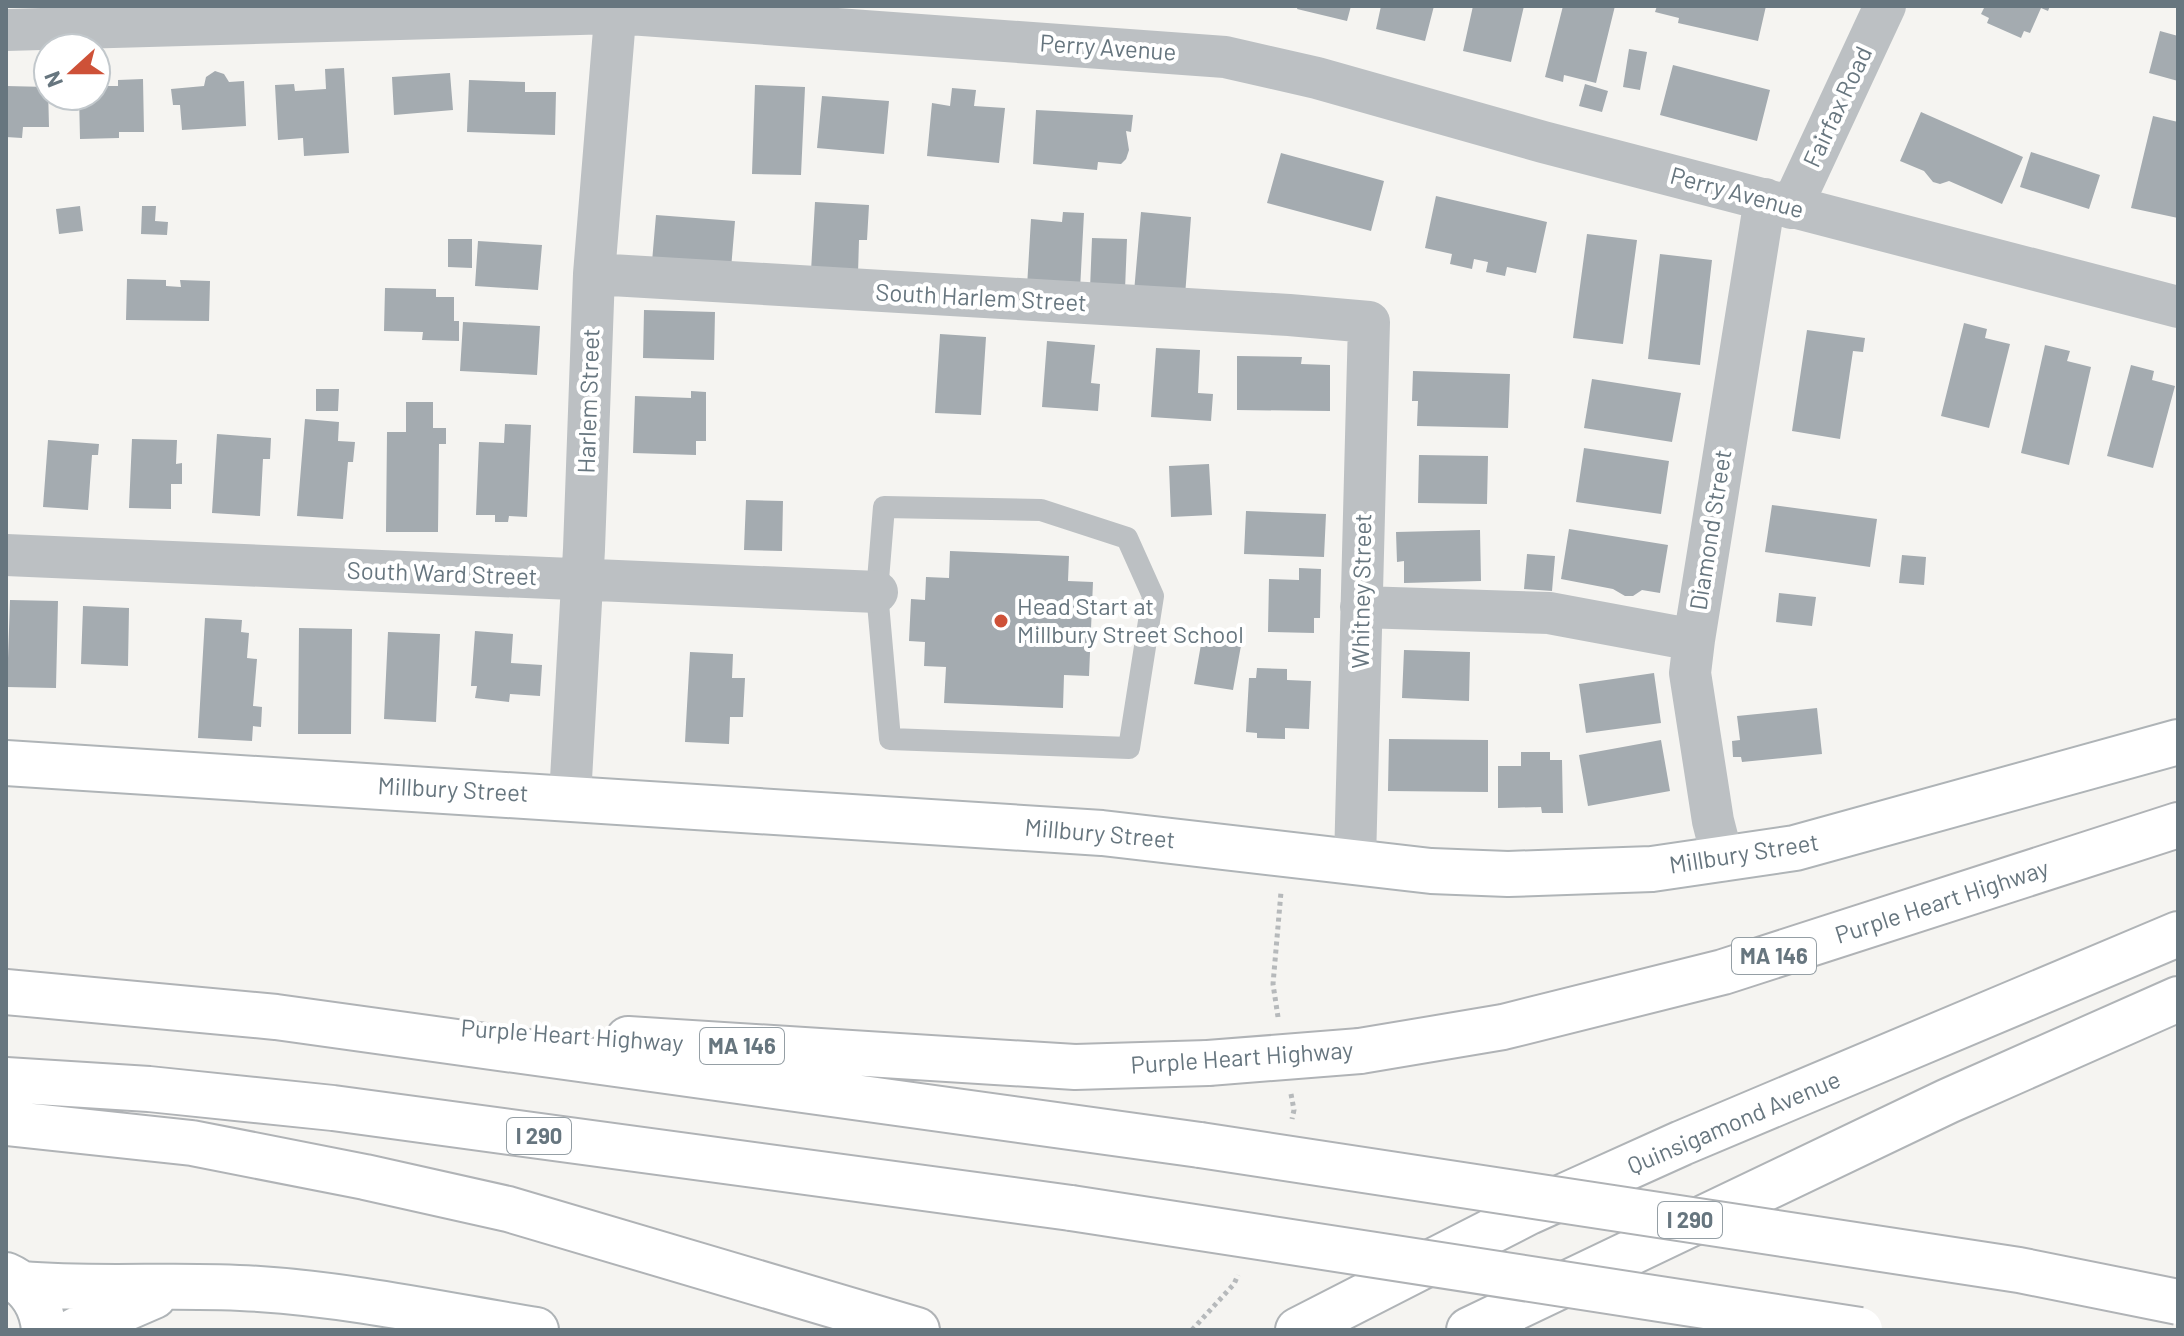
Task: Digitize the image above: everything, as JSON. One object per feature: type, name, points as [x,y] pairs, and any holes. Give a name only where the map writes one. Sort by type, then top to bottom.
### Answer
[{"type":"main road","name":"Millbury Street","points":[[6,763],[1102,833],[1431,871],[1508,874],[1652,869],[1795,848],[2178,742]]},
{"type":"main road","name":"Purple Heart Highway","points":[[276,1017],[1075,1067],[1208,1063],[1360,1051],[1503,1027],[1723,972],[2178,825]]},
{"type":"main road","name":"Quinsigamond Avenue","points":[[1298,1330],[1529,1212],[1682,1143],[2178,934]]},
{"type":"main road","name":"I 290","points":[[6,992],[276,1017],[1200,1145],[2019,1270],[2178,1302]]},
{"type":"main road","points":[[1469,1330],[1948,1101],[2178,999]]},
{"type":"main road","name":"I 290","points":[[6,1080],[149,1089],[333,1108],[1071,1208],[1860,1330]]},
{"type":"main road","points":[[6,1123],[192,1143],[508,1209],[917,1330]]},
{"type":"main road","points":[[14,1280],[66,1288],[226,1287],[281,1290],[536,1330]]},
{"type":"main road","points":[[14,1280],[39,1307],[44,1330]]},
{"type":"main road","points":[[76,1330],[133,1303],[175,1289]]},
{"type":"street","name":"Fairfax Road","points":[[1778,204],[1885,6]]},
{"type":"street","name":"Perry Avenue","points":[[6,30],[615,10],[1225,57],[1317,78],[1543,142],[2178,307]]},
{"type":"street","name":"Harlem Street","points":[[570,797],[594,274],[615,10]]},
{"type":"street","name":"Diamond Street","points":[[1723,860],[1713,821],[1690,673],[1778,204]]},
{"type":"street","name":"South Harlem Street","points":[[594,274],[1369,322]]},
{"type":"street","name":"Whitney Street","points":[[1355,861],[1369,322]]},
{"type":"street","name":"South Ward Street","points":[[6,555],[877,592]]},
{"type":"street","points":[[1361,607],[1549,613],[1694,640]]},
{"type":"lane","points":[[884,507],[1041,510],[1127,538],[1153,596],[1129,748],[890,739],[877,592],[884,507]]},
{"type":"building","points":[[1298,6],[1351,6],[1347,21],[1297,9]]},
{"type":"building","points":[[1381,6],[1434,6],[1425,41],[1376,29]]},
{"type":"building","points":[[1473,6],[1524,6],[1511,62],[1463,51]]},
{"type":"building","points":[[1563,6],[1615,6],[1596,83],[1564,75],[1563,82],[1545,77]]},
{"type":"building","points":[[1657,6],[1766,6],[1758,41],[1678,23],[1679,18],[1655,12]]},
{"type":"building","points":[[1985,6],[2050,6],[2048,11],[2041,8],[2030,33],[2024,31],[2021,38],[1987,23],[1989,18],[1981,14]]},
{"type":"building","points":[[2160,31],[2178,36],[2178,81],[2149,73]]},
{"type":"building","points":[[1629,49],[1647,52],[1640,90],[1623,87]]},
{"type":"building","points":[[1673,65],[1770,90],[1757,141],[1660,115]]},
{"type":"building","points":[[344,68],[349,153],[304,156],[303,138],[278,140],[275,85],[294,84],[295,91],[326,89],[325,69]]},
{"type":"building","points":[[215,71],[224,74],[229,82],[244,81],[246,126],[182,130],[180,105],[173,105],[171,89],[204,86],[206,77]]},
{"type":"building","points":[[450,73],[453,110],[394,115],[392,77]]},
{"type":"building","points":[[143,79],[144,132],[119,132],[119,138],[80,139],[79,112],[112,112],[112,86],[118,86],[118,80]]},
{"type":"building","points":[[469,80],[525,82],[525,92],[556,92],[555,135],[467,132]]},
{"type":"building","points":[[1585,84],[1608,91],[1602,112],[1579,106]]},
{"type":"building","points":[[755,85],[805,87],[801,175],[752,174]]},
{"type":"building","points":[[6,86],[32,87],[32,112],[49,112],[49,127],[23,127],[22,138],[6,137]]},
{"type":"building","points":[[952,88],[976,90],[974,106],[1005,108],[999,163],[927,156],[932,103],[950,106]]},
{"type":"building","points":[[822,96],[889,101],[884,154],[817,148]]},
{"type":"building","points":[[1036,110],[1133,115],[1131,132],[1126,131],[1129,150],[1126,159],[1121,164],[1098,162],[1097,170],[1033,164]]},
{"type":"building","points":[[1921,112],[2023,157],[2002,204],[1949,181],[1940,184],[1933,182],[1924,171],[1900,161]]},
{"type":"building","points":[[2153,116],[2178,122],[2178,218],[2131,208]]},
{"type":"building","points":[[2031,152],[2100,175],[2089,209],[2020,187]]},
{"type":"building","points":[[1281,153],[1384,181],[1371,231],[1267,203]]},
{"type":"building","points":[[1436,196],[1547,222],[1536,273],[1507,267],[1505,276],[1486,272],[1488,262],[1474,259],[1472,269],[1450,264],[1452,254],[1425,248]]},
{"type":"building","points":[[815,202],[869,205],[867,240],[859,240],[858,274],[811,271]]},
{"type":"building","points":[[80,206],[83,231],[59,234],[56,209]]},
{"type":"building","points":[[142,206],[156,206],[155,221],[168,222],[167,235],[141,234]]},
{"type":"building","points":[[1063,212],[1084,213],[1080,290],[1027,287],[1031,219],[1062,222]]},
{"type":"building","points":[[1141,212],[1191,217],[1185,296],[1134,292]]},
{"type":"building","points":[[656,215],[735,221],[731,269],[652,262]]},
{"type":"building","points":[[1587,234],[1637,240],[1623,344],[1573,338]]},
{"type":"building","points":[[1092,238],[1127,239],[1125,290],[1090,289]]},
{"type":"building","points":[[448,239],[472,239],[472,268],[448,267]]},
{"type":"building","points":[[478,241],[542,245],[538,290],[475,286]]},
{"type":"building","points":[[1660,254],[1712,260],[1700,365],[1648,359]]},
{"type":"building","points":[[127,279],[166,280],[166,286],[181,287],[180,280],[210,281],[209,321],[126,320]]},
{"type":"building","points":[[385,288],[436,289],[436,297],[454,297],[454,321],[459,321],[459,341],[422,340],[423,332],[384,331]]},
{"type":"building","points":[[644,310],[715,312],[714,360],[643,358]]},
{"type":"building","points":[[463,322],[540,326],[537,375],[460,371]]},
{"type":"building","points":[[1964,323],[1987,329],[1985,338],[2010,344],[1989,428],[1941,416]]},
{"type":"building","points":[[1807,330],[1865,338],[1863,352],[1853,351],[1840,439],[1792,431]]},
{"type":"building","points":[[940,334],[986,337],[981,415],[935,413]]},
{"type":"building","points":[[1047,341],[1095,345],[1091,383],[1100,384],[1098,411],[1042,407]]},
{"type":"building","points":[[2045,345],[2070,351],[2067,361],[2091,367],[2069,465],[2021,453]]},
{"type":"building","points":[[1156,348],[1200,350],[1198,393],[1213,394],[1211,421],[1151,417]]},
{"type":"building","points":[[1237,356],[1302,357],[1301,364],[1330,365],[1330,411],[1237,410]]},
{"type":"building","points":[[2131,365],[2154,371],[2152,380],[2175,386],[2153,468],[2107,456]]},
{"type":"building","points":[[1413,371],[1510,374],[1508,428],[1417,426],[1418,401],[1412,401]]},
{"type":"building","points":[[1592,379],[1681,393],[1672,442],[1584,428]]},
{"type":"building","points":[[316,389],[339,389],[338,411],[316,411]]},
{"type":"building","points":[[691,391],[706,392],[706,441],[696,441],[696,455],[633,453],[635,396],[691,398]]},
{"type":"building","points":[[406,402],[433,402],[433,428],[446,428],[446,444],[439,444],[438,532],[386,532],[387,432],[406,432]]},
{"type":"building","points":[[305,419],[339,422],[338,441],[355,442],[353,462],[348,462],[343,519],[297,516]]},
{"type":"building","points":[[505,424],[531,425],[527,517],[509,516],[508,522],[495,522],[495,515],[476,515],[479,442],[504,443]]},
{"type":"building","points":[[217,434],[271,438],[270,459],[263,459],[260,516],[212,513]]},
{"type":"building","points":[[132,439],[177,440],[176,464],[182,463],[182,484],[171,484],[171,509],[129,508]]},
{"type":"building","points":[[48,440],[99,444],[98,455],[92,455],[88,510],[43,507]]},
{"type":"building","points":[[1584,448],[1669,461],[1661,514],[1576,502]]},
{"type":"building","points":[[1419,455],[1488,456],[1487,504],[1418,503]]},
{"type":"building","points":[[1209,464],[1212,515],[1171,517],[1169,466]]},
{"type":"building","points":[[746,500],[783,501],[782,551],[744,550]]},
{"type":"building","points":[[1772,505],[1877,519],[1870,567],[1765,552]]},
{"type":"building","points":[[1246,511],[1326,514],[1324,557],[1244,554]]},
{"type":"building","points":[[1569,529],[1668,545],[1660,593],[1642,590],[1633,596],[1625,596],[1613,589],[1561,579]]},
{"type":"building","points":[[1480,530],[1481,581],[1404,583],[1404,561],[1397,562],[1396,532]]},
{"type":"building","name":"Head Start at Millbury Street School","points":[[950,551],[1069,556],[1068,581],[1093,582],[1089,676],[1064,675],[1063,708],[944,703],[946,667],[924,666],[925,642],[909,641],[911,599],[925,600],[926,577],[949,578]]},
{"type":"building","points":[[1527,554],[1555,556],[1552,591],[1524,589]]},
{"type":"building","points":[[1902,555],[1926,557],[1924,585],[1899,583]]},
{"type":"building","points":[[1299,568],[1321,569],[1320,618],[1314,618],[1314,633],[1268,632],[1269,579],[1299,580]]},
{"type":"building","points":[[1779,593],[1816,597],[1812,626],[1776,622]]},
{"type":"building","points":[[10,600],[58,601],[56,688],[7,687]]},
{"type":"building","points":[[83,606],[129,608],[128,666],[81,664]]},
{"type":"building","points":[[205,618],[242,620],[241,632],[249,633],[247,658],[257,659],[253,706],[262,707],[261,727],[253,726],[252,741],[198,738]]},
{"type":"building","points":[[299,628],[352,629],[351,734],[298,734]]},
{"type":"building","points":[[475,631],[513,634],[511,663],[542,665],[540,696],[510,694],[509,702],[475,698],[477,686],[471,686]]},
{"type":"building","points":[[388,632],[440,634],[436,722],[384,719]]},
{"type":"building","points":[[1203,633],[1242,640],[1233,690],[1194,684]]},
{"type":"building","points":[[1404,650],[1470,652],[1469,701],[1402,698]]},
{"type":"building","points":[[690,652],[733,654],[732,678],[745,678],[743,717],[730,717],[729,744],[685,742]]},
{"type":"building","points":[[1257,668],[1287,669],[1287,680],[1311,681],[1309,729],[1285,728],[1285,739],[1257,738],[1257,733],[1246,732],[1249,678],[1256,678]]},
{"type":"building","points":[[1654,673],[1661,723],[1586,733],[1579,684]]},
{"type":"building","points":[[1817,708],[1822,754],[1742,762],[1741,757],[1733,757],[1732,741],[1740,740],[1737,716]]},
{"type":"building","points":[[1389,739],[1488,740],[1488,792],[1388,791]]},
{"type":"building","points":[[1661,740],[1670,791],[1588,806],[1579,755]]},
{"type":"building","points":[[1521,752],[1550,752],[1550,760],[1562,760],[1563,813],[1542,813],[1541,807],[1498,808],[1498,766],[1521,766]]},
{"type":"place","name":"Head Start at Millbury Street School","points":[[1001,621]]}]
